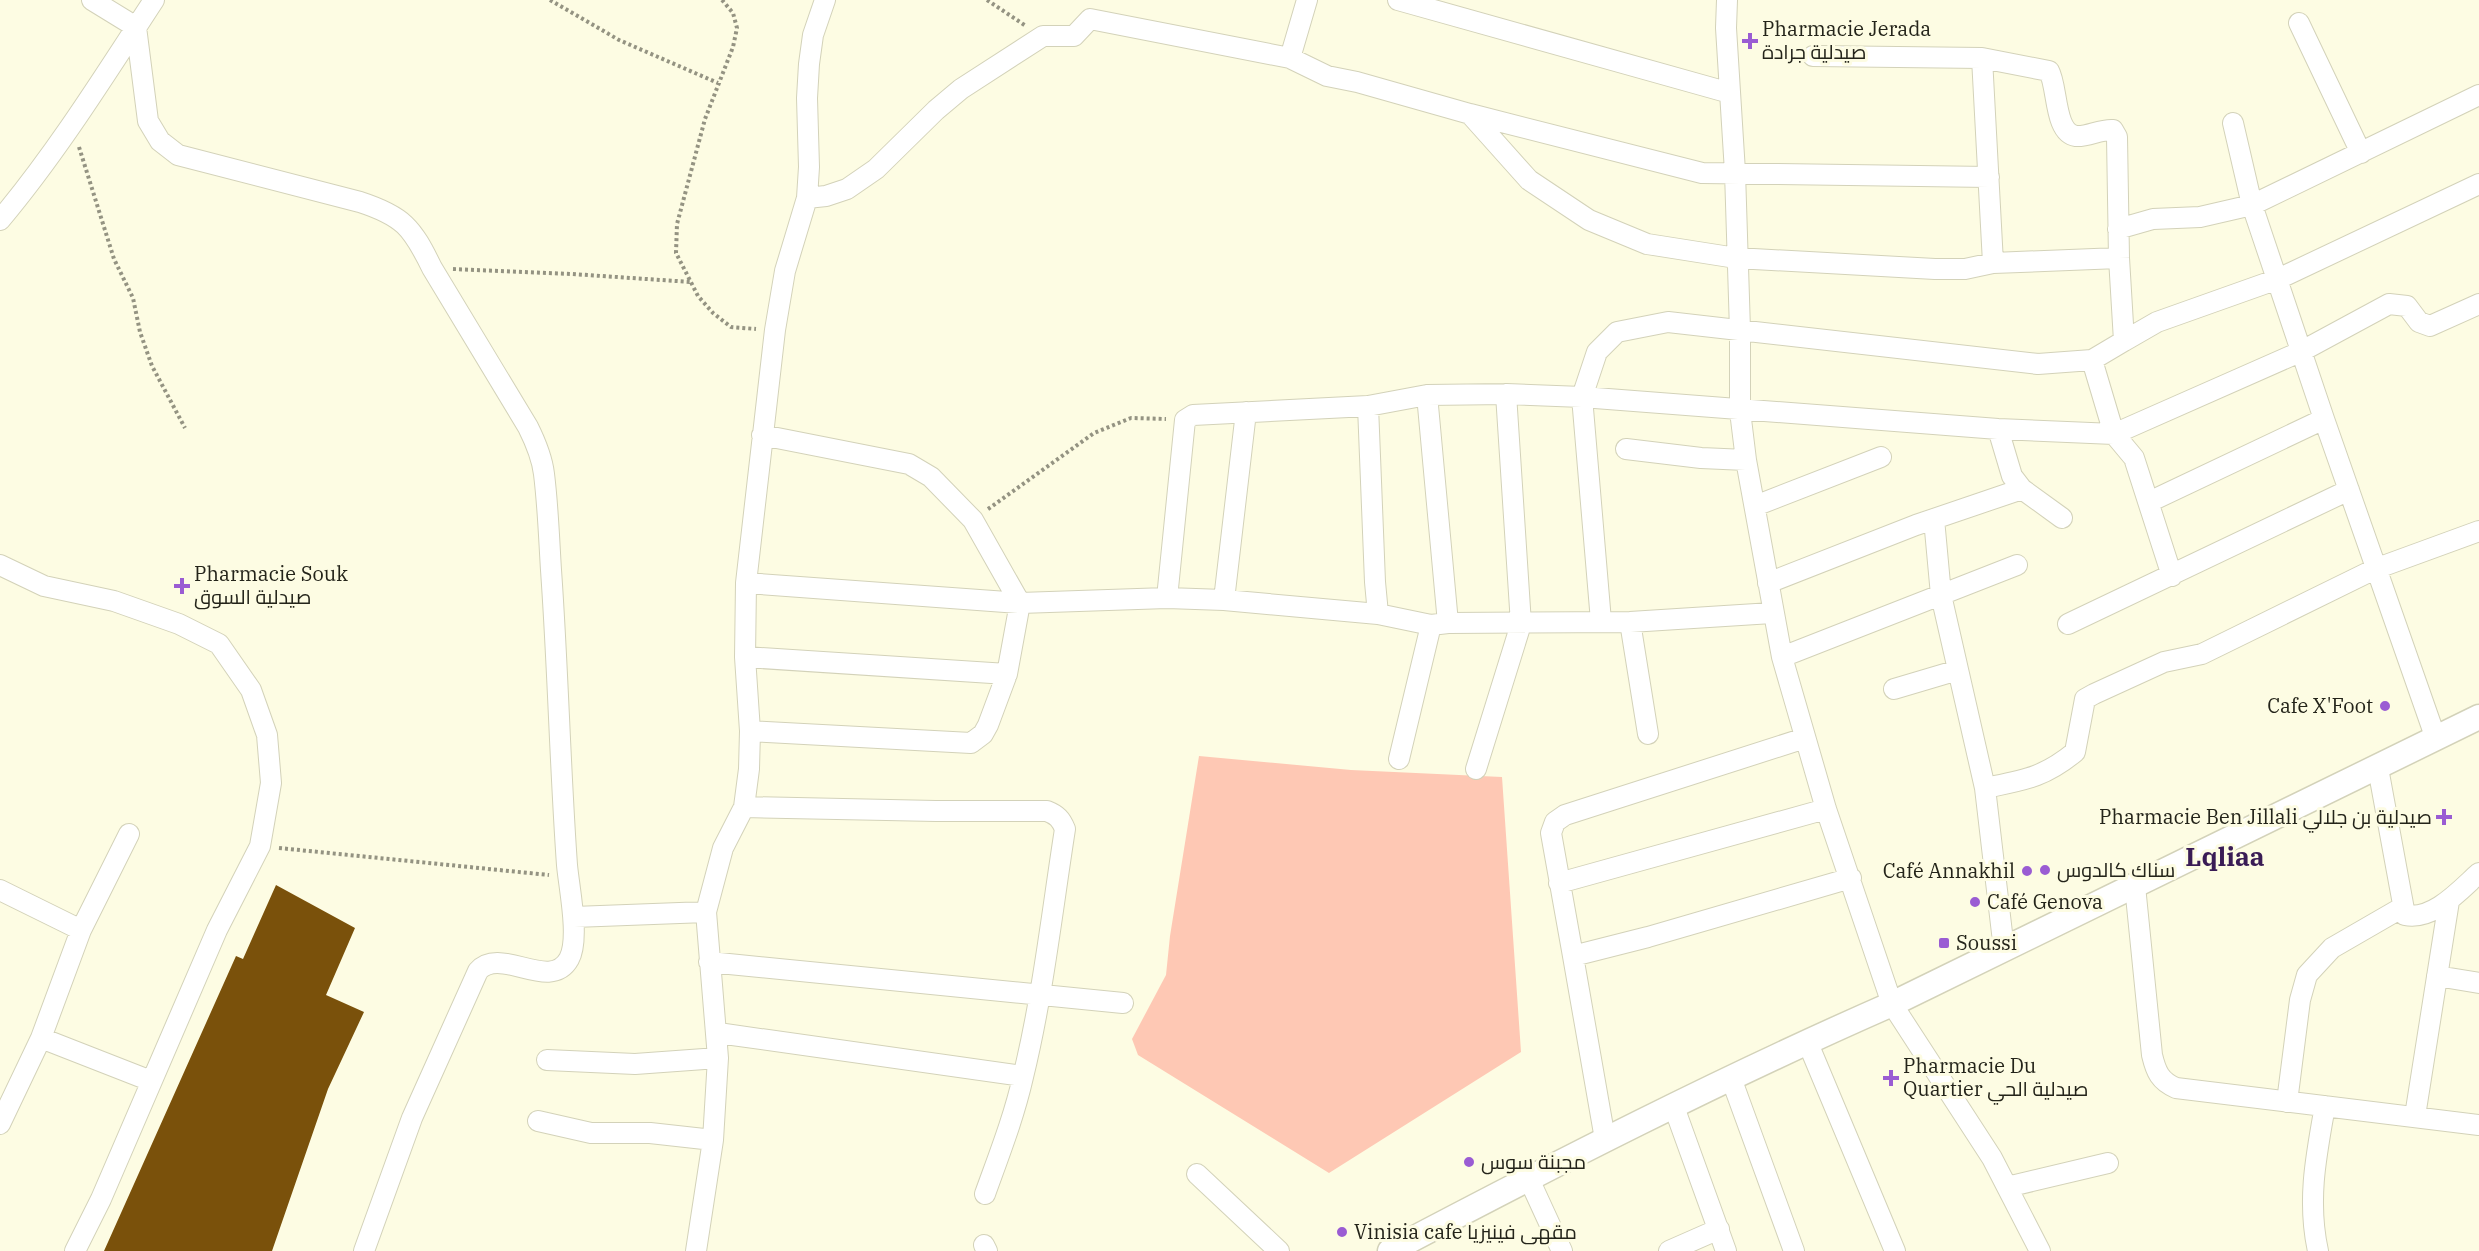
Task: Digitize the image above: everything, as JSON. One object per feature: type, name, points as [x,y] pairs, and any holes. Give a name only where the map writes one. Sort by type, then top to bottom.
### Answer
[{"type":"main road","points":[[1390,1251],[1605,1139],[2004,950],[2479,717]]},
{"type":"street","points":[[92,0],[136,27]]},
{"type":"street","points":[[0,220],[22,194],[72,123],[154,0]]},
{"type":"street","points":[[696,1251],[712,1140],[718,1058],[706,912],[723,848],[744,807],[749,769],[750,731],[745,657],[746,583],[775,330],[785,271],[807,198],[809,64],[813,35],[825,0]]},
{"type":"street","points":[[1290,58],[1307,0]]},
{"type":"street","points":[[1398,0],[1730,93]]},
{"type":"street","points":[[1727,0],[1726,28],[1735,172],[1740,330],[1740,411],[1772,613],[1782,657],[1826,809],[1892,1004],[1992,1158],[2040,1251]]},
{"type":"street","points":[[807,198],[826,196],[847,189],[876,169],[936,110],[961,89],[1043,36],[1074,36],[1090,20],[1290,58],[1327,76],[1702,173],[1989,177]]},
{"type":"street","points":[[2299,23],[2361,153]]},
{"type":"street","points":[[136,27],[148,121],[160,141],[178,155],[360,201],[387,211],[407,225],[528,427],[540,452],[546,494],[559,684],[568,877],[574,917],[571,956],[565,966],[544,972],[492,962],[483,965],[478,971],[412,1118],[364,1251]]},
{"type":"street","points":[[1813,56],[1982,58],[2049,71],[2061,124],[2067,133],[2077,136],[2105,129],[2113,130],[2117,137],[2118,229],[2124,341]]},
{"type":"street","points":[[1982,58],[1993,263]]},
{"type":"street","points":[[2118,229],[2153,219],[2200,217],[2252,205],[2479,95]]},
{"type":"street","points":[[1470,114],[1529,180],[1588,220],[1647,244],[1736,258],[1935,269],[1965,269],[1993,263],[2119,258]]},
{"type":"street","points":[[2233,123],[2252,205],[2375,569],[2436,739]]},
{"type":"street","points":[[1601,621],[1582,397],[1597,352],[1617,332],[1668,322],[2038,364],[2092,360],[2157,322],[2278,279],[2479,184]]},
{"type":"street","points":[[1167,598],[1185,420],[1193,415],[1368,406],[1427,395],[1506,394],[1582,397],[1740,411],[1998,429],[2114,434],[2302,351],[2389,304],[2407,306],[2419,322],[2430,326],[2479,304]]},
{"type":"street","points":[[2092,360],[2114,434],[2134,458],[2172,576]]},
{"type":"street","points":[[1476,769],[1521,624],[1506,394]]},
{"type":"street","points":[[1399,759],[1440,624],[1427,395]]},
{"type":"street","points":[[1368,406],[1378,614]]},
{"type":"street","points":[[1224,600],[1246,412]]},
{"type":"street","points":[[2149,502],[2324,420]]},
{"type":"street","points":[[1998,429],[2012,476],[2022,489],[2062,518]]},
{"type":"street","points":[[750,731],[970,743],[983,735],[1007,674],[1020,603],[973,520],[931,477],[909,464],[762,435]]},
{"type":"street","points":[[1626,450],[1746,460]]},
{"type":"street","points":[[1755,506],[1881,457]]},
{"type":"street","points":[[1768,583],[1934,519],[2022,489]]},
{"type":"street","points":[[2068,624],[2349,490]]},
{"type":"street","points":[[1934,519],[1941,595],[1985,788],[2004,950]]},
{"type":"street","points":[[1985,788],[2033,779],[2055,768],[2074,752],[2085,699],[2164,663],[2202,654],[2375,569],[2479,531]]},
{"type":"street","points":[[0,565],[44,586],[114,601],[179,624],[219,644],[251,690],[267,735],[271,783],[260,846],[217,930],[101,1199],[75,1251]]},
{"type":"street","points":[[1782,657],[2017,565]]},
{"type":"street","points":[[746,583],[1020,603],[1167,598],[1224,600],[1378,614],[1440,624],[1630,622],[1772,613]]},
{"type":"street","points":[[1630,622],[1648,734]]},
{"type":"street","points":[[745,657],[1007,674]]},
{"type":"street","points":[[1894,689],[1958,670]]},
{"type":"street","points":[[1605,1139],[1551,833],[1555,822],[1565,815],[1805,738]]},
{"type":"street","points":[[2378,768],[2405,915],[2415,917],[2448,901],[2479,873]]},
{"type":"street","points":[[744,807],[1047,811],[1062,821],[1065,830],[1040,994],[1014,1112],[985,1194]]},
{"type":"street","points":[[1559,883],[1826,809]]},
{"type":"street","points":[[0,1124],[40,1038],[81,930],[129,834]]},
{"type":"street","points":[[1573,956],[1659,934],[1851,878]]},
{"type":"street","points":[[2135,886],[2152,1055],[2156,1071],[2163,1082],[2176,1088],[2479,1125]]},
{"type":"street","points":[[0,891],[81,930]]},
{"type":"street","points":[[2415,1116],[2448,901]]},
{"type":"street","points":[[2287,1102],[2300,1000],[2307,975],[2332,948],[2403,907]]},
{"type":"street","points":[[574,917],[706,912]]},
{"type":"street","points":[[709,962],[1123,1003]]},
{"type":"street","points":[[2437,976],[2479,983]]},
{"type":"street","points":[[717,1033],[1023,1076]]},
{"type":"street","points":[[40,1038],[151,1081]]},
{"type":"street","points":[[1808,1041],[1895,1251]]},
{"type":"street","points":[[547,1060],[635,1064],[718,1058]]},
{"type":"street","points":[[1731,1078],[1794,1251]]},
{"type":"street","points":[[2311,1249],[2311,1198],[2325,1106]]},
{"type":"street","points":[[1674,1107],[1726,1251]]},
{"type":"street","points":[[538,1121],[591,1133],[650,1133],[712,1140]]},
{"type":"street","points":[[2007,1187],[2108,1163]]},
{"type":"street","points":[[1197,1174],[1279,1251]]},
{"type":"street","points":[[1528,1178],[1562,1251]]},
{"type":"street","points":[[1669,1251],[1719,1229]]},
{"type":"path","points":[[550,0],[619,40],[718,83]]},
{"type":"path","points":[[722,0],[733,13],[737,28],[733,47],[705,119],[677,224],[676,253],[698,296],[713,313],[731,327],[775,330]]},
{"type":"path","points":[[987,0],[1043,36]]},
{"type":"path","points":[[72,123],[103,229],[114,260],[133,298],[140,332],[152,366],[185,428]]},
{"type":"path","points":[[432,268],[572,273],[691,282]]},
{"type":"path","points":[[973,520],[1094,433],[1131,418],[1185,420]]},
{"type":"path","points":[[260,846],[568,877]]},
{"type":"shaded area","points":[[1199,756],[1351,770],[1502,777],[1521,1052],[1329,1173],[1138,1055],[1132,1039],[1166,975],[1170,936]]},
{"type":"building","points":[[276,885],[355,928],[326,995],[364,1012],[328,1089],[272,1251],[104,1251],[236,956],[243,959]]},
{"type":"place","name":"Pharmacie Jerada صيدلية جرادة","points":[[1750,41]]},
{"type":"place","name":"Pharmacie Souk صيدلية السوق","points":[[182,586]]},
{"type":"place","name":"Cafe X'Foot","points":[[2385,706]]},
{"type":"place","name":"Pharmacie Ben Jillali صيدلية بن جلالي","points":[[2444,817]]},
{"type":"place","name":"سناك كالدوس","points":[[2045,870]]},
{"type":"place","name":"Café Annakhil","points":[[2027,871]]},
{"type":"place","name":"Café Genova","points":[[1975,902]]},
{"type":"place","name":"Soussi","points":[[1944,943]]},
{"type":"place","name":"Pharmacie Du Quartier صيدلية الحي","points":[[1891,1078]]},
{"type":"place","name":"مجبنة سوس","points":[[1469,1162]]},
{"type":"place","name":"Vinisia cafe مقهى فينيزيا","points":[[1342,1232]]},
{"type":"district","name":"Lqliaa","points":[[2225,857]]}]
